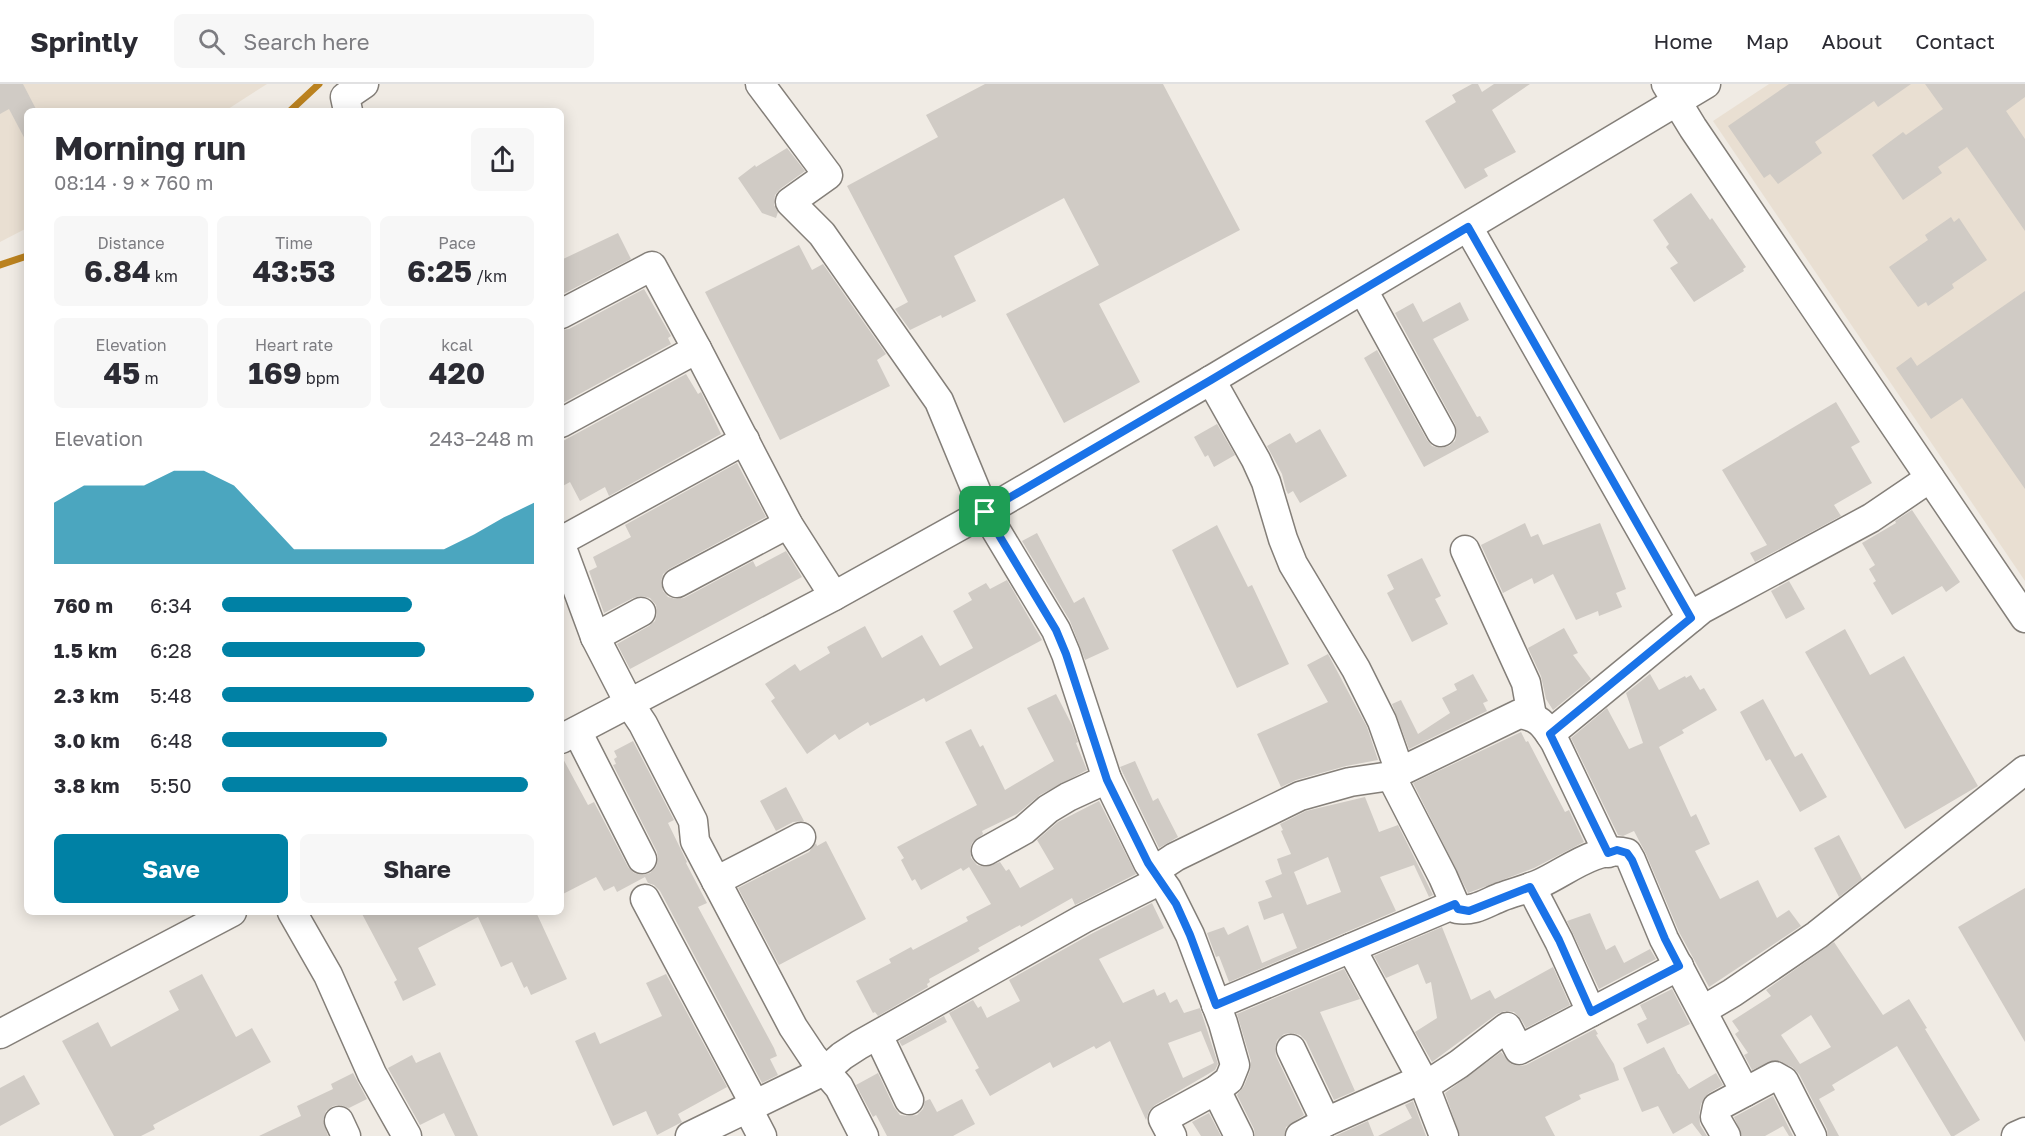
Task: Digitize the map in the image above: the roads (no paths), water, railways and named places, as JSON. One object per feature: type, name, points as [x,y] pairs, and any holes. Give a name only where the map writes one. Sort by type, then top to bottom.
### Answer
[{"type":"street","points":[[347,108],[345,97],[364,84]]},
{"type":"street","points":[[760,84],[828,175],[790,202],[822,234],[939,401],[985,512],[1056,630],[1107,780],[1128,825],[1176,904],[1190,935],[1235,1065],[1229,1080],[1216,1090],[1163,1119],[1172,1136]]},
{"type":"street","points":[[642,859],[569,735],[834,596],[985,512],[1468,227],[1671,93],[1706,84]]},
{"type":"street","points":[[1671,93],[2025,618]]},
{"type":"street","points":[[1468,227],[1691,618]]},
{"type":"street","points":[[564,312],[652,266],[788,524],[834,596]]},
{"type":"street","points":[[1362,290],[1441,432]]},
{"type":"street","points":[[564,421],[697,350]]},
{"type":"street","points":[[1211,380],[1266,482],[1293,564],[1325,615],[1382,721],[1396,774],[1458,909],[1469,911],[1530,887],[1590,858],[1617,850],[1627,853],[1665,939],[1745,1092]]},
{"type":"street","points":[[564,541],[745,440]]},
{"type":"street","points":[[1541,725],[1702,609],[1871,518],[1929,478]]},
{"type":"street","points":[[677,583],[788,524]]},
{"type":"street","points":[[1465,550],[1526,683],[1541,725],[1608,853]]},
{"type":"street","points":[[564,551],[595,637],[693,821],[695,841],[793,1027],[813,1057],[839,1088],[864,1136]]},
{"type":"street","points":[[595,637],[641,612]]},
{"type":"street","points":[[690,1136],[826,1070],[842,1056],[1158,876],[1175,857],[1300,796],[1350,782],[1396,774],[1518,714],[1541,725]]},
{"type":"street","points":[[1703,1010],[1817,935],[2025,770]]},
{"type":"street","points":[[996,839],[1024,830],[1048,809],[1068,796],[1107,780]]},
{"type":"street","points":[[716,881],[801,837]]},
{"type":"street","points":[[1530,887],[1559,940],[1591,1012]]},
{"type":"street","points":[[645,899],[752,1107],[762,1136]]},
{"type":"street","points":[[1216,1005],[1455,904]]},
{"type":"street","points":[[0,1034],[226,915]]},
{"type":"street","points":[[294,915],[328,975],[372,1074],[407,1136]]},
{"type":"street","points":[[1351,948],[1423,1083],[1444,1136]]},
{"type":"street","points":[[1300,1136],[1326,1122],[1423,1083],[1459,1064],[1507,1027],[1519,1050],[1679,966]]},
{"type":"street","points":[[878,1035],[909,1100]]},
{"type":"street","points":[[1291,1049],[1326,1122]]},
{"type":"street","points":[[1726,1136],[1715,1117],[1717,1107],[1775,1076],[1784,1081],[1812,1136]]},
{"type":"street","points":[[1216,1090],[1239,1136]]},
{"type":"street","points":[[2016,1136],[2025,1132]]},
{"type":"waterway","points":[[293,108],[319,84]]},
{"type":"waterway","points":[[0,265],[24,257]]}]
